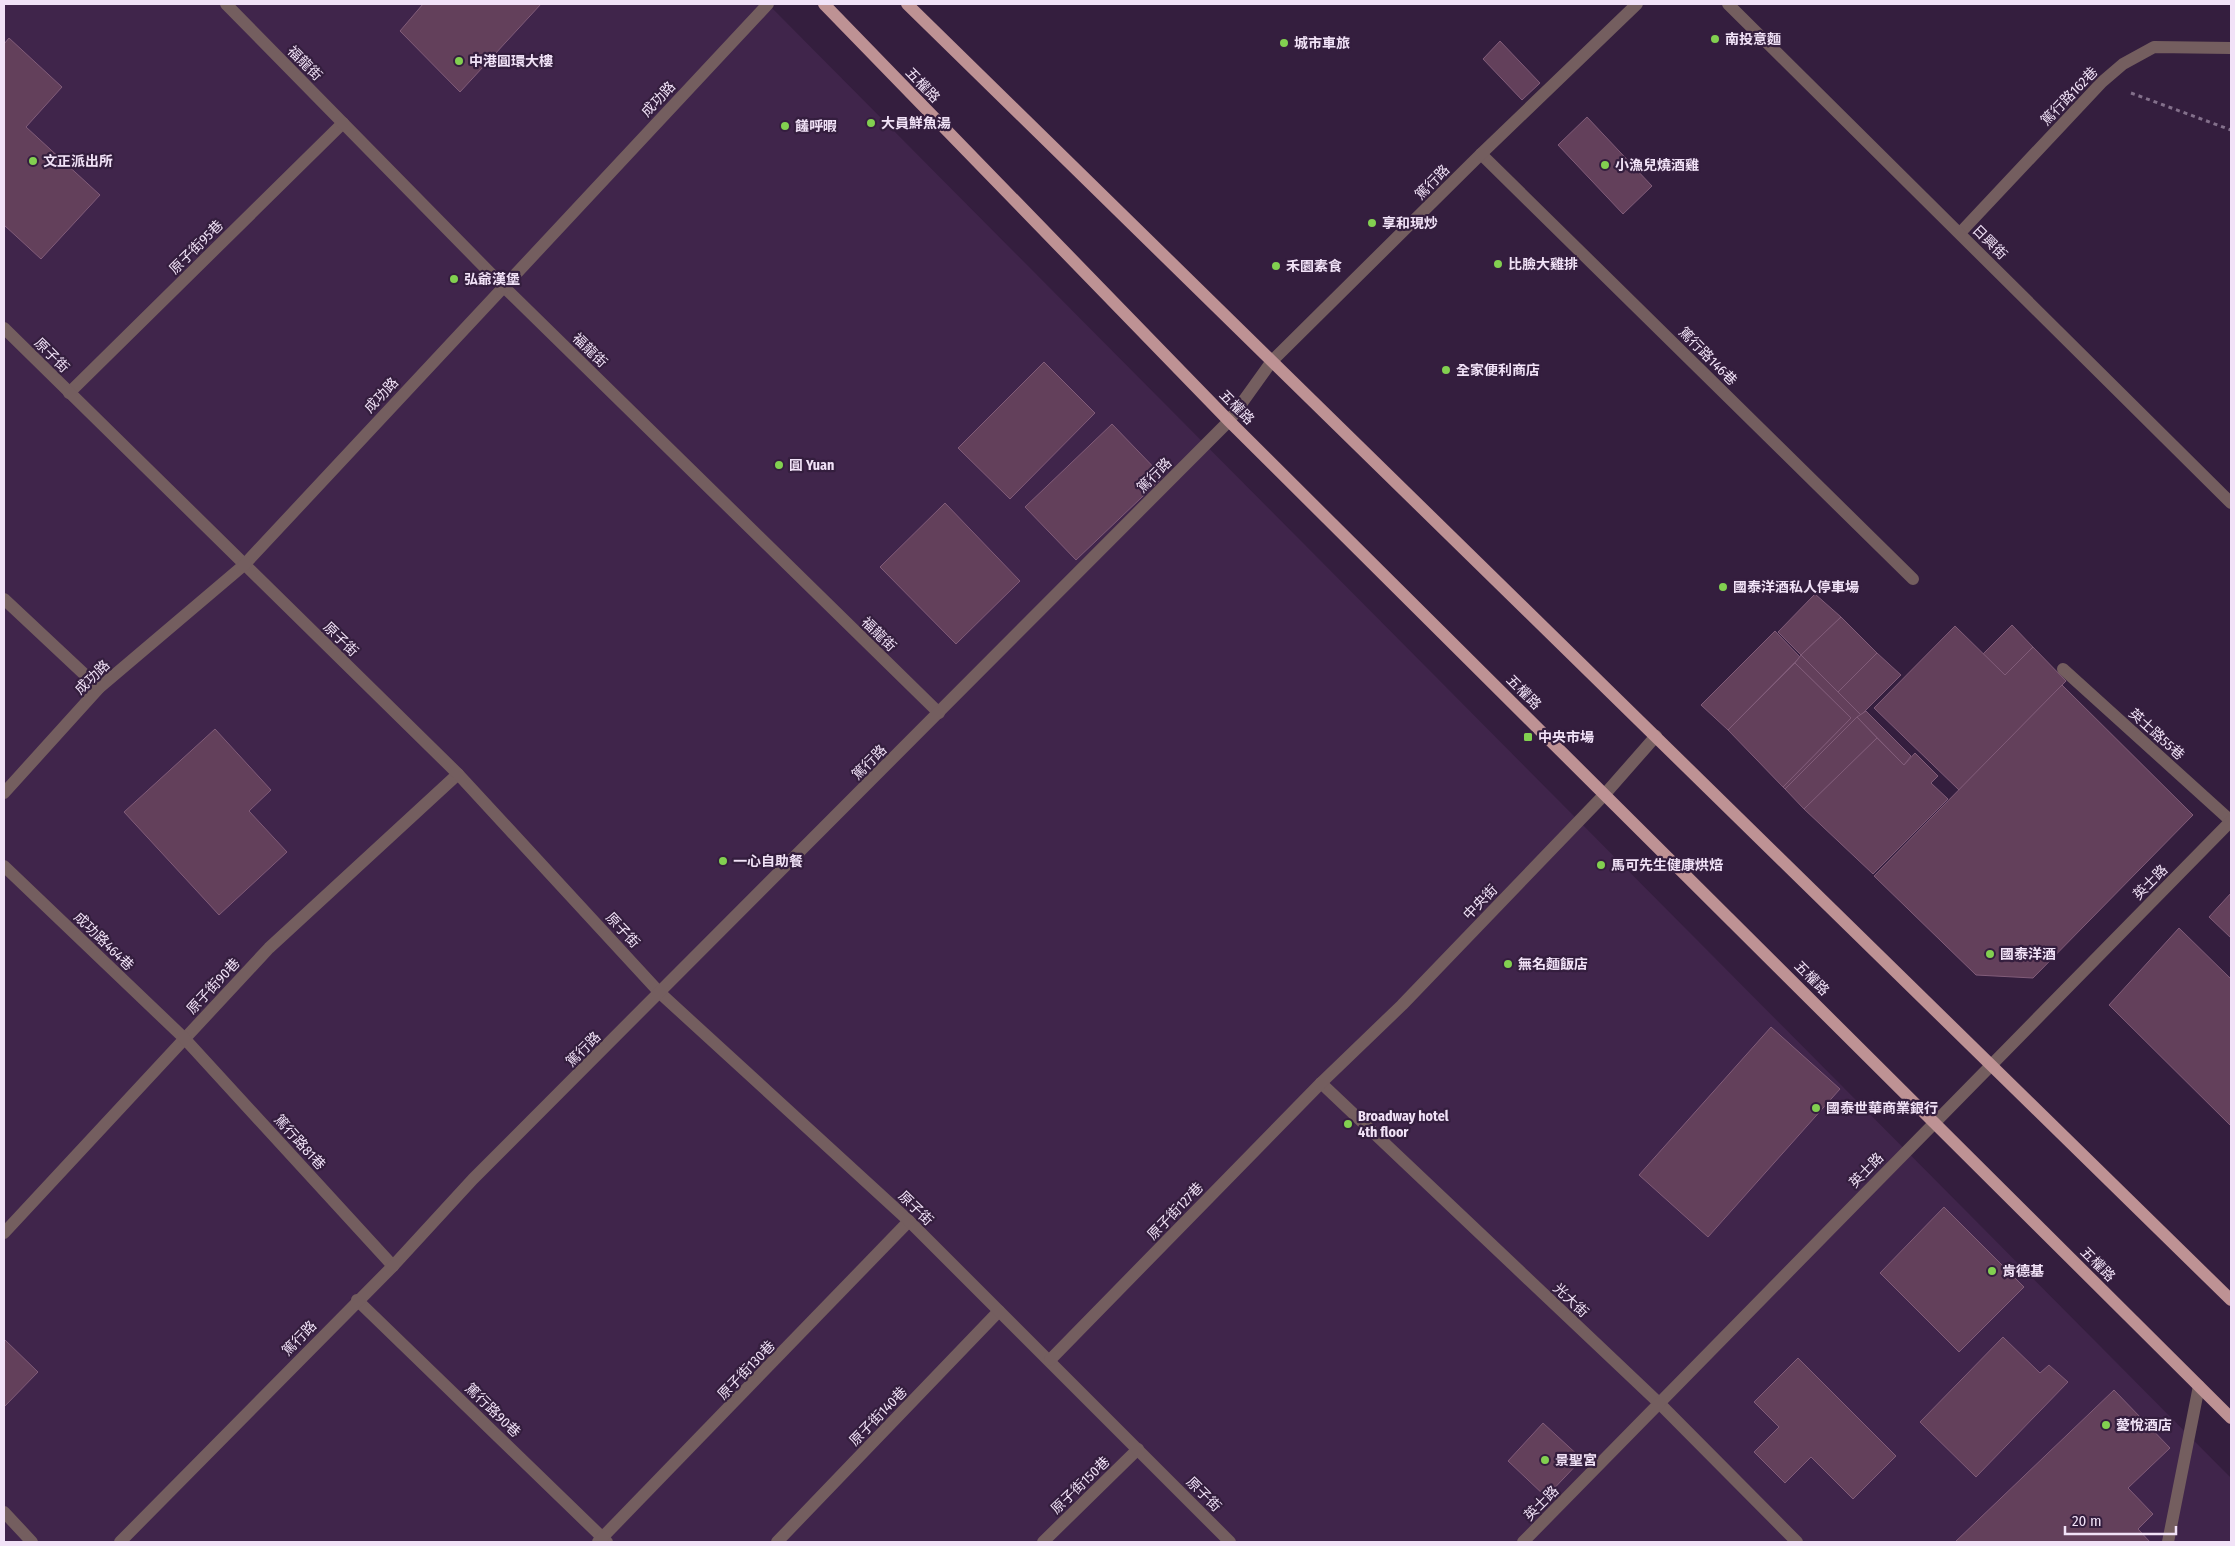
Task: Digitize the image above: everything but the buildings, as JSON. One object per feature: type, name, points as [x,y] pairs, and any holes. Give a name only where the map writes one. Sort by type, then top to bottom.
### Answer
[{"type":"main road","name":"五權路","points":[[824,4],[1229,421],[1606,794],[2231,1418]]},
{"type":"main road","points":[[907,4],[2231,1300]]},
{"type":"street","name":"福龍街","points":[[226,4],[503,286],[939,713]]},
{"type":"street","name":"成功路","points":[[4,793],[99,688],[244,565],[768,4]]},
{"type":"street","name":"篤行路","points":[[120,1542],[357,1300],[393,1266],[473,1179],[1229,421],[1272,361],[1481,154],[1637,4]]},
{"type":"street","name":"日興街","points":[[1728,4],[2231,503]]},
{"type":"street","name":"篤行路162巷","points":[[1960,233],[2102,82],[2123,64],[2154,47],[2231,48]]},
{"type":"street","name":"原子街95巷","points":[[69,393],[343,123]]},
{"type":"street","name":"篤行路146巷","points":[[1481,154],[1913,579]]},
{"type":"street","name":"原子街","points":[[4,328],[458,774],[660,993],[909,1221],[1230,1542]]},
{"type":"street","points":[[4,599],[99,688]]},
{"type":"street","name":"英士路55巷","points":[[2063,669],[2231,821]]},
{"type":"street","name":"中央街","points":[[1321,1083],[1402,1006],[1606,794],[1656,736]]},
{"type":"street","name":"原子街90巷","points":[[4,1233],[269,948],[458,774]]},
{"type":"street","name":"英士路","points":[[1523,1542],[1660,1404],[1934,1121],[2231,821]]},
{"type":"street","name":"成功路464巷","points":[[4,866],[184,1038]]},
{"type":"street","name":"篤行路81巷","points":[[184,1038],[393,1266]]},
{"type":"street","name":"原子街127巷","points":[[1050,1360],[1321,1083]]},
{"type":"street","name":"光大街","points":[[1321,1083],[1660,1404],[1797,1542]]},
{"type":"street","name":"原子街130巷","points":[[603,1541],[909,1221]]},
{"type":"street","name":"篤行路90巷","points":[[357,1300],[603,1541]]},
{"type":"street","name":"原子街140巷","points":[[778,1542],[999,1311]]},
{"type":"street","points":[[2168,1542],[2199,1386]]},
{"type":"street","name":"原子街150巷","points":[[1043,1542],[1138,1449]]},
{"type":"street","points":[[4,1512],[32,1542]]},
{"type":"path","points":[[2102,82],[2231,130]]},
{"type":"shaded area","points":[[4,4],[768,4],[2231,1478],[2231,1542],[4,1542]]},
{"type":"place","name":"南投意麵","points":[[1715,39]]},
{"type":"place","name":"城市車旅","points":[[1284,43]]},
{"type":"place","name":"中港圓環大樓","points":[[459,61]]},
{"type":"place","name":"大員鮮魚湯","points":[[871,123]]},
{"type":"place","name":"饈呼暇","points":[[785,126]]},
{"type":"place","name":"文正派出所","points":[[33,161]]},
{"type":"place","name":"小漁兒燒酒雞","points":[[1605,165]]},
{"type":"place","name":"享和現炒","points":[[1372,223]]},
{"type":"place","name":"比臉大雞排","points":[[1498,264]]},
{"type":"place","name":"禾園素食","points":[[1276,266]]},
{"type":"place","name":"弘爺漢堡","points":[[454,279]]},
{"type":"place","name":"全家便利商店","points":[[1446,370]]},
{"type":"place","name":"圓 Yuan","points":[[779,465]]},
{"type":"place","name":"國泰洋酒私人停車場","points":[[1723,587]]},
{"type":"place","name":"中央市場","points":[[1528,737]]},
{"type":"place","name":"一心自助餐","points":[[723,861]]},
{"type":"place","name":"馬可先生健康烘焙","points":[[1601,865]]},
{"type":"place","name":"國泰洋酒","points":[[1990,954]]},
{"type":"place","name":"無名麵飯店","points":[[1508,964]]},
{"type":"place","name":"國泰世華商業銀行","points":[[1816,1108]]},
{"type":"place","name":"Broadway hotel 4th floor","points":[[1348,1124]]},
{"type":"place","name":"肯德基","points":[[1992,1271]]},
{"type":"place","name":"薆悅酒店","points":[[2106,1425]]},
{"type":"place","name":"景聖宮","points":[[1545,1460]]}]
